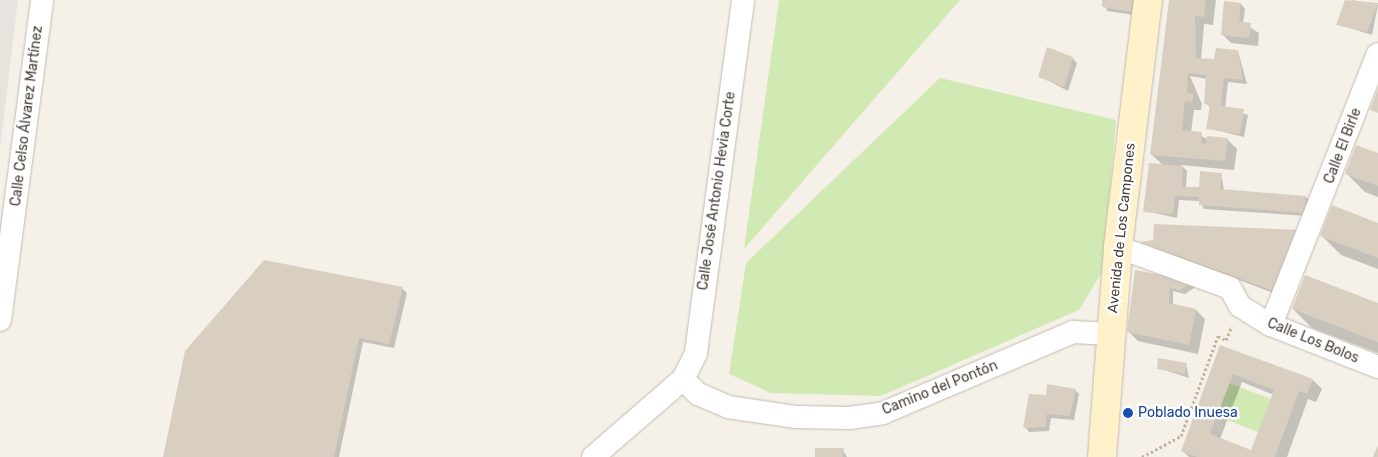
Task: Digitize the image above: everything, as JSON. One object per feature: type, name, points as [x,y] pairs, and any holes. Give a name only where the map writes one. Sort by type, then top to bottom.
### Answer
[{"type":"street","name":"Calle Celso Álvarez Martínez","points":[[0,320],[42,0]]},
{"type":"street","name":"Calle José Antonio Hevia Corte","points":[[683,379],[696,353],[743,0]]},
{"type":"street","name":"Avenida de Los Campones","points":[[1102,457],[1118,247],[1148,0]]},
{"type":"street","name":"Calle El Birle","points":[[1271,325],[1307,239],[1378,54]]},
{"type":"street","name":"Calle Los Bolos","points":[[1118,247],[1230,288],[1240,306],[1271,325],[1378,367]]},
{"type":"street","name":"Camino del Pontón","points":[[683,379],[698,394],[728,407],[796,417],[849,418],[883,413],[1073,332],[1110,334]]},
{"type":"street","points":[[593,457],[683,379]]},
{"type":"path","points":[[1142,457],[1181,436],[1218,336],[1226,340],[1240,306]]},
{"type":"shaded area","points":[[0,0],[18,0],[0,149]]},
{"type":"green space","points":[[779,0],[960,0],[744,249]]},
{"type":"green space","points":[[940,78],[1116,120],[1103,270],[1079,310],[881,396],[771,393],[729,374],[746,263]]},
{"type":"green space","points":[[1226,382],[1271,399],[1258,432],[1214,415]]},
{"type":"building","points":[[1102,0],[1132,0],[1131,12],[1102,7]]},
{"type":"building","points":[[1169,0],[1206,0],[1204,17],[1195,16],[1196,58],[1214,59],[1216,48],[1238,50],[1243,80],[1224,78],[1221,106],[1244,109],[1240,134],[1206,129],[1210,105],[1204,104],[1206,75],[1188,73],[1187,93],[1194,94],[1192,102],[1185,101],[1182,130],[1202,132],[1201,143],[1206,144],[1207,136],[1228,138],[1225,161],[1150,155]]},
{"type":"building","points":[[1345,0],[1378,3],[1367,32],[1336,25]]},
{"type":"building","points":[[1224,1],[1241,3],[1239,21],[1251,23],[1249,38],[1221,35]]},
{"type":"building","points":[[1047,47],[1073,57],[1064,87],[1038,77]]},
{"type":"building","points":[[1378,89],[1378,113],[1370,110]]},
{"type":"building","points":[[1356,145],[1378,153],[1378,186],[1345,174]]},
{"type":"building","points":[[1149,163],[1183,166],[1182,187],[1199,187],[1200,171],[1222,173],[1220,189],[1306,196],[1304,213],[1199,205],[1199,197],[1175,196],[1173,214],[1143,212]]},
{"type":"building","points":[[1332,205],[1378,223],[1378,258],[1320,236]]},
{"type":"building","points":[[1154,224],[1302,230],[1276,292],[1140,242],[1153,240]]},
{"type":"building","points":[[264,260],[403,287],[389,344],[359,338],[334,457],[163,457],[185,351]]},
{"type":"building","points":[[1135,270],[1193,281],[1180,290],[1170,288],[1169,303],[1196,309],[1189,345],[1127,332]]},
{"type":"building","points":[[1305,275],[1378,303],[1378,342],[1292,309]]},
{"type":"building","points":[[1220,345],[1313,379],[1307,394],[1299,391],[1275,457],[1197,457],[1181,451]],"holes":[[[1233,374],[1274,390],[1251,450],[1210,434]]]},
{"type":"building","points":[[1158,358],[1187,363],[1185,374],[1157,369]]},
{"type":"building","points":[[1047,384],[1076,389],[1070,416],[1047,414],[1045,427],[1023,428],[1029,394],[1046,395]]},
{"type":"building","points":[[1378,445],[1378,457],[1373,457]]},
{"type":"building","points":[[815,448],[844,448],[843,457],[815,457]]},
{"type":"place","name":"Poblado Inuesa","points":[[1128,413]]}]
